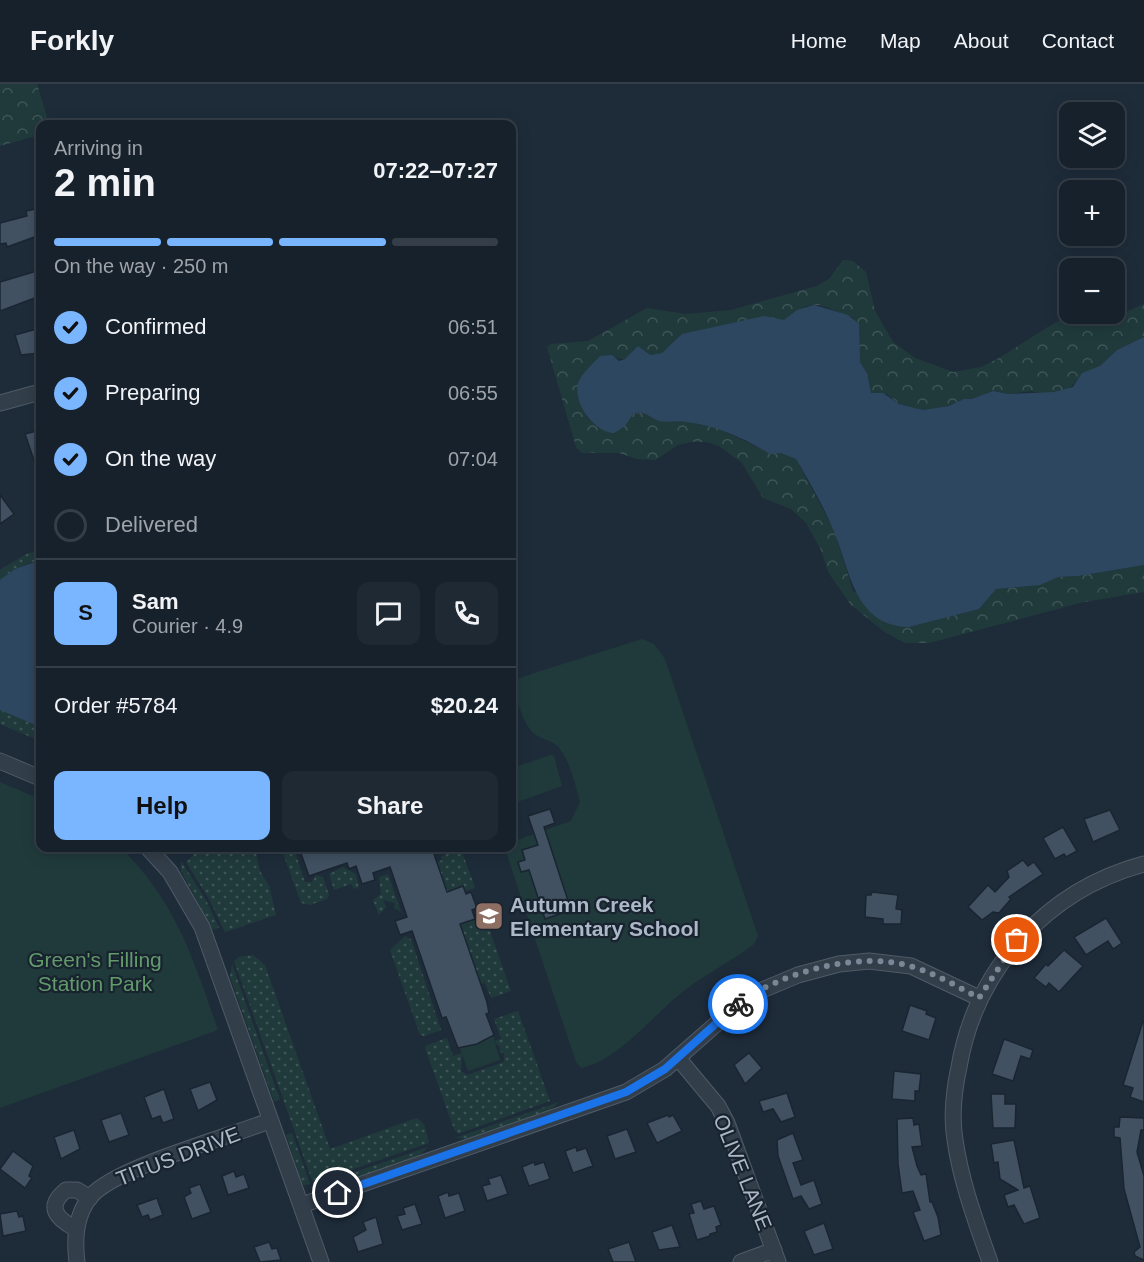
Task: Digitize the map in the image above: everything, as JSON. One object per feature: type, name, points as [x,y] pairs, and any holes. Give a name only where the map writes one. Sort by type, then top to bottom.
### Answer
[{"type":"street","points":[[0,403],[36,393]]},
{"type":"street","points":[[0,761],[36,776]]},
{"type":"street","points":[[152,852],[170,873],[202,927],[269,1121],[302,1205],[321,1262]]},
{"type":"street","points":[[990,1262],[965,1190],[954,1138],[954,1090],[961,1055],[979,998],[1017,940],[1045,914],[1071,895],[1108,876],[1144,864]]},
{"type":"street","points":[[302,1205],[626,1092],[665,1069],[748,996],[798,975],[839,964],[869,961],[911,966],[979,998]]},
{"type":"street","name":"OLIVE LANE","points":[[678,1058],[718,1106],[727,1123],[776,1256]]},
{"type":"street","name":"TITUS DRIVE","points":[[77,1262],[76,1229],[90,1198],[113,1179],[269,1121]]},
{"type":"street","points":[[76,1229],[61,1221],[56,1214],[55,1206],[59,1196],[66,1190],[77,1190],[90,1198]]},
{"type":"street","points":[[741,1262],[776,1256]]},
{"type":"green space","points":[[0,84],[37,84],[48,120],[36,120],[36,136],[0,146]]},
{"type":"green space","points":[[843,260],[853,261],[866,272],[875,311],[893,342],[915,358],[953,372],[981,367],[1059,321],[1059,324],[1125,324],[1125,312],[1144,304],[1144,337],[1117,350],[1100,366],[1079,378],[1069,389],[1045,394],[1032,391],[1008,394],[993,391],[949,406],[923,410],[899,404],[887,394],[871,393],[867,373],[860,362],[854,318],[820,305],[806,306],[784,320],[682,334],[662,353],[650,355],[635,350],[625,359],[614,358],[580,379],[587,418],[600,429],[629,418],[633,414],[644,412],[666,421],[684,421],[717,428],[764,450],[789,454],[796,459],[834,530],[853,591],[909,627],[979,609],[996,589],[1031,586],[1058,577],[1144,565],[1144,592],[1084,602],[929,643],[905,643],[886,633],[851,605],[828,572],[821,550],[806,523],[791,509],[763,498],[742,463],[719,446],[707,442],[691,442],[678,445],[655,460],[637,459],[619,453],[582,453],[576,447],[547,347],[551,344],[588,341],[647,308],[685,314],[731,310],[817,286],[829,279]]},
{"type":"green space","points":[[36,550],[36,561],[15,569],[0,580],[0,570]]},
{"type":"green space","points":[[642,639],[654,644],[665,659],[758,936],[754,944],[685,990],[636,1035],[609,1056],[595,1064],[581,1068],[576,1062],[506,852],[516,852],[516,841],[571,821],[580,802],[564,755],[558,746],[532,731],[518,704],[516,681]]},
{"type":"green space","points":[[0,710],[36,725],[36,739],[0,724]]},
{"type":"green space","points":[[554,756],[562,786],[516,803],[516,767]]},
{"type":"green space","name":"Green's Filling Station Park","points":[[0,782],[36,797],[36,852],[125,852],[140,868],[156,889],[181,932],[218,1030],[0,1108]]},
{"type":"green space","points":[[256,852],[260,871],[269,886],[276,915],[225,932],[209,899],[186,862],[195,853]]},
{"type":"green space","points":[[282,852],[295,852],[305,882],[312,882],[316,875],[323,877],[329,895],[327,899],[310,905],[301,903]]},
{"type":"green space","points":[[462,852],[475,888],[465,891],[463,886],[447,892],[437,862],[442,860],[441,856]]},
{"type":"green space","points":[[181,861],[206,900],[219,928],[213,930],[181,871]]},
{"type":"green space","points":[[343,867],[356,874],[359,887],[354,889],[351,884],[334,890],[329,874]]},
{"type":"green space","points":[[388,874],[401,912],[394,908],[395,903],[383,900],[386,907],[379,915],[373,900],[381,894],[379,877]]},
{"type":"green space","points":[[483,911],[511,991],[491,998],[485,983],[480,984],[460,924]]},
{"type":"green space","points":[[405,936],[411,939],[441,1030],[424,1036],[420,1035],[390,950]]},
{"type":"green space","points":[[253,955],[265,965],[330,1149],[417,1118],[424,1124],[429,1143],[313,1183],[234,961],[239,957]]},
{"type":"green space","points":[[232,964],[280,1100],[274,1101],[230,977]]},
{"type":"green space","points":[[518,1011],[550,1101],[458,1134],[454,1129],[425,1048],[427,1045],[447,1038],[453,1056],[462,1053],[461,1071],[467,1075],[501,1063],[504,1061],[504,1053],[500,1052],[500,1047],[494,1041],[501,1039],[494,1019]]},
{"type":"green space","points":[[493,1036],[500,1060],[468,1071],[460,1048],[477,1044]]},
{"type":"green space","points":[[559,1102],[550,1110],[470,1139],[455,1138]]},
{"type":"green space","points":[[292,1133],[310,1184],[302,1183],[286,1135]]},
{"type":"green space","points":[[428,1147],[418,1157],[316,1192],[314,1186]]},
{"type":"water","points":[[814,305],[848,315],[859,324],[860,362],[867,373],[871,393],[883,393],[899,404],[923,410],[949,406],[993,391],[1008,394],[1054,392],[1073,387],[1082,373],[1100,366],[1117,350],[1144,337],[1144,565],[1058,577],[1040,585],[996,589],[979,609],[909,627],[890,624],[876,617],[856,592],[829,520],[796,459],[781,453],[770,454],[740,438],[709,426],[684,421],[659,421],[641,413],[633,414],[625,426],[614,433],[599,427],[581,406],[577,389],[579,381],[600,356],[612,355],[619,361],[625,359],[638,346],[650,355],[662,353],[682,334],[764,316],[784,320],[797,310]]},
{"type":"water","points":[[36,561],[36,725],[0,710],[0,580],[15,569]]},
{"type":"building","points":[[36,209],[36,236],[7,247],[6,243],[0,244],[0,223],[27,216],[26,211]]},
{"type":"building","points":[[36,271],[36,298],[0,311],[0,282]]},
{"type":"building","points":[[36,329],[36,353],[21,355],[15,335]]},
{"type":"building","points":[[36,431],[36,466],[25,434]]},
{"type":"building","points":[[0,495],[14,514],[0,524]]},
{"type":"building","points":[[550,809],[555,823],[544,827],[571,910],[545,919],[529,870],[521,872],[518,862],[525,860],[522,850],[538,845],[528,816]]},
{"type":"building","points":[[1110,810],[1120,830],[1093,842],[1084,819]]},
{"type":"building","points":[[1063,827],[1077,851],[1066,857],[1064,854],[1055,859],[1043,838]]},
{"type":"building","points":[[300,852],[433,852],[447,892],[463,886],[466,894],[471,892],[477,908],[472,910],[475,919],[460,924],[487,1002],[489,1013],[486,1014],[494,1035],[477,1044],[458,1048],[446,1017],[442,1018],[412,931],[400,935],[395,921],[407,917],[390,867],[373,873],[375,880],[362,884],[356,866],[349,869],[347,863],[309,876]]},
{"type":"building","points":[[1023,860],[1028,866],[1034,862],[1043,874],[1009,897],[1011,899],[999,913],[993,912],[982,920],[968,907],[988,885],[995,892],[1009,877],[1007,871]]},
{"type":"building","points":[[872,892],[898,895],[896,909],[902,910],[901,924],[883,924],[883,919],[865,917],[866,895],[871,895]]},
{"type":"building","points":[[1106,918],[1122,943],[1113,949],[1108,941],[1086,955],[1074,937]]},
{"type":"building","points":[[1064,950],[1083,966],[1059,992],[1049,983],[1046,987],[1034,978],[1046,964],[1048,966]]},
{"type":"building","points":[[910,1005],[927,1011],[926,1014],[936,1018],[929,1040],[902,1031]]},
{"type":"building","points":[[1143,1021],[1144,1102],[1130,1097],[1133,1088],[1123,1085]]},
{"type":"building","points":[[1004,1039],[1033,1050],[1030,1059],[1021,1056],[1013,1081],[992,1074]]},
{"type":"building","points":[[749,1053],[762,1068],[745,1084],[734,1065]]},
{"type":"building","points":[[894,1071],[921,1074],[919,1091],[915,1091],[915,1101],[892,1099]]},
{"type":"building","points":[[210,1082],[217,1100],[198,1111],[190,1089]]},
{"type":"building","points":[[164,1089],[174,1119],[163,1123],[160,1116],[152,1119],[144,1097]]},
{"type":"building","points":[[787,1093],[795,1117],[781,1122],[773,1109],[763,1112],[759,1101]]},
{"type":"building","points":[[991,1094],[1005,1094],[1005,1104],[1016,1104],[1015,1128],[993,1128]]},
{"type":"building","points":[[121,1113],[129,1135],[109,1142],[101,1120]]},
{"type":"building","points":[[668,1115],[669,1117],[673,1115],[682,1131],[657,1143],[647,1123]]},
{"type":"building","points":[[1120,1117],[1144,1118],[1144,1130],[1141,1130],[1137,1152],[1144,1176],[1144,1260],[1135,1256],[1134,1252],[1140,1247],[1124,1189],[1120,1138],[1114,1137],[1114,1127],[1119,1127]]},
{"type":"building","points":[[913,1118],[914,1125],[919,1124],[922,1146],[912,1147],[921,1175],[926,1174],[930,1202],[938,1217],[941,1235],[924,1241],[913,1212],[920,1210],[913,1191],[902,1193],[898,1164],[897,1119]]},
{"type":"building","points":[[627,1129],[636,1152],[615,1159],[607,1136]]},
{"type":"building","points":[[74,1130],[80,1149],[61,1159],[54,1137]]},
{"type":"building","points":[[793,1133],[803,1160],[793,1163],[801,1185],[814,1180],[822,1204],[809,1209],[801,1196],[793,1199],[778,1156],[777,1140]]},
{"type":"building","points":[[1014,1140],[1024,1188],[1030,1186],[1040,1218],[1024,1224],[1014,1205],[1008,1207],[1004,1195],[1018,1190],[1000,1179],[998,1162],[994,1163],[991,1144]]},
{"type":"building","points":[[576,1147],[577,1151],[586,1148],[593,1166],[573,1173],[565,1151]]},
{"type":"building","points":[[13,1151],[33,1166],[29,1176],[32,1178],[25,1188],[0,1169]]},
{"type":"building","points":[[534,1162],[535,1165],[544,1162],[550,1179],[529,1186],[522,1167]]},
{"type":"building","points":[[234,1171],[236,1177],[244,1174],[249,1188],[228,1195],[222,1176]]},
{"type":"building","points":[[501,1175],[508,1194],[487,1201],[482,1186],[490,1184],[488,1179]]},
{"type":"building","points":[[200,1184],[211,1212],[192,1219],[184,1197],[191,1193],[189,1188]]},
{"type":"building","points":[[448,1192],[449,1196],[459,1193],[465,1211],[445,1218],[438,1196]]},
{"type":"building","points":[[157,1198],[163,1215],[150,1220],[148,1215],[142,1217],[137,1205]]},
{"type":"building","points":[[701,1201],[704,1209],[714,1206],[721,1225],[716,1227],[717,1232],[697,1240],[689,1214],[694,1213],[691,1204]]},
{"type":"building","points":[[415,1204],[422,1224],[402,1230],[397,1216],[405,1214],[403,1208]]},
{"type":"building","points":[[17,1211],[19,1217],[23,1216],[26,1231],[3,1236],[0,1214]]},
{"type":"building","points":[[376,1217],[383,1244],[358,1252],[353,1237],[366,1230],[363,1222]]},
{"type":"building","points":[[824,1223],[833,1249],[814,1255],[804,1231]]},
{"type":"building","points":[[672,1225],[680,1247],[659,1250],[652,1232]]},
{"type":"building","points":[[269,1242],[272,1249],[277,1248],[281,1260],[260,1262],[254,1247]]},
{"type":"building","points":[[629,1242],[636,1262],[613,1262],[608,1249]]},
{"type":"way so far","points":[[738,1004],[766,987],[798,975],[839,964],[869,961],[911,966],[945,980],[979,998],[1017,940]]},
{"type":"place","name":"Autumn Creek Elementary School","points":[[489,916]]},
{"type":"route","points":[[338,1193],[626,1092],[665,1069],[738,1004]]}]
